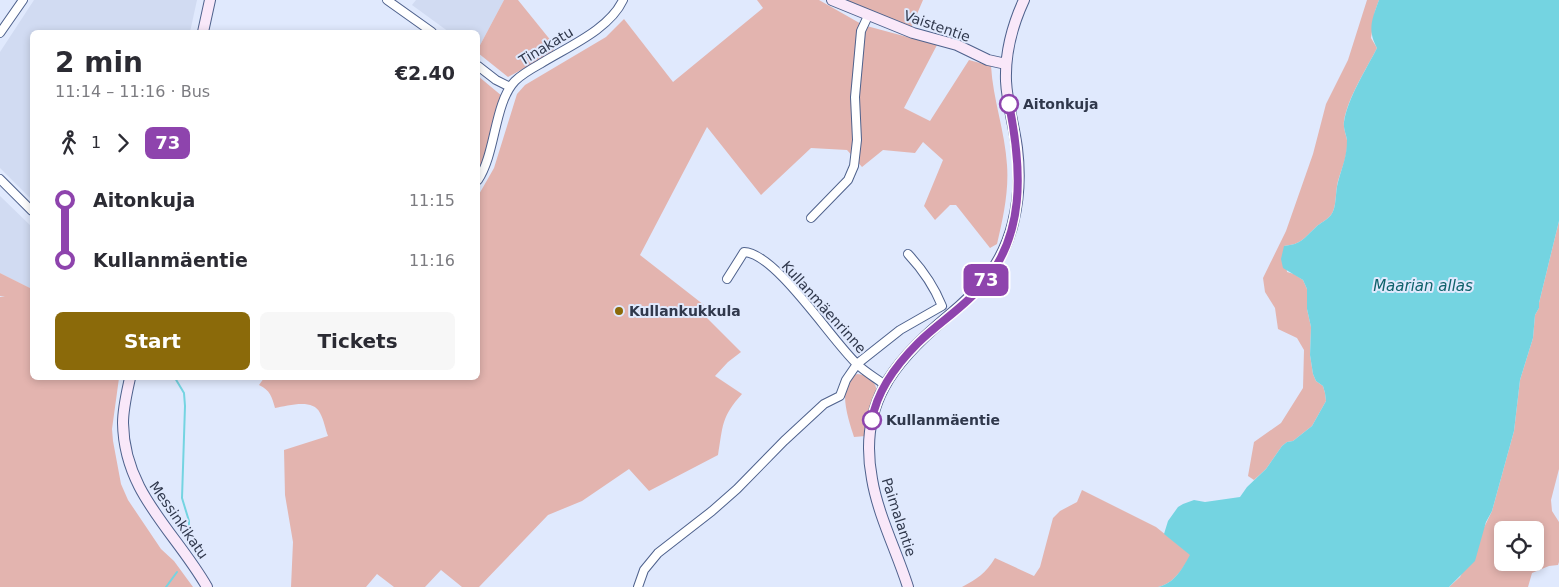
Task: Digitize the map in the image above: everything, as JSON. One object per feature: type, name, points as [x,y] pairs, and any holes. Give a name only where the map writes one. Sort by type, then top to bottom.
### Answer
[{"type":"street","points":[[0,34],[23,0]]},
{"type":"street","points":[[203,30],[210,0]]},
{"type":"street","points":[[387,0],[429,30]]},
{"type":"street","name":"Tinakatu","points":[[480,176],[488,160],[510,87],[521,75],[602,25],[615,13],[623,0]]},
{"type":"street","name":"Vaistentie","points":[[832,0],[912,33],[957,44],[988,60],[1006,64]]},
{"type":"street","name":"Paimalantie","points":[[908,587],[872,479],[871,424],[875,405],[885,385],[905,355],[982,285],[1007,246],[1015,210],[1019,173],[1017,149],[1008,98],[1006,64],[1013,28],[1024,0]]},
{"type":"street","points":[[811,218],[848,180],[854,166],[858,140],[855,97],[860,31],[868,16]]},
{"type":"street","points":[[480,68],[496,80],[510,87]]},
{"type":"street","points":[[0,179],[30,209]]},
{"type":"street","name":"Kullanmäenrinne","points":[[727,279],[744,252],[758,256],[784,278],[857,364],[885,385]]},
{"type":"street","points":[[638,587],[644,570],[658,553],[737,489],[824,404],[840,396],[846,380],[857,364],[900,330],[942,306],[937,293],[926,275],[908,254]]},
{"type":"street","name":"Messinkikatu","points":[[130,380],[123,423],[126,451],[132,472],[146,500],[207,587]]},
{"type":"shaded area","points":[[34,0],[197,0],[190,30],[30,30],[30,198],[0,168],[0,52]]},
{"type":"shaded area","points":[[416,0],[504,0],[480,45],[480,30],[446,30],[412,5]]},
{"type":"shaded area","points":[[504,0],[518,0],[556,47],[549,55],[508,77],[480,55],[480,45]]},
{"type":"shaded area","points":[[757,0],[819,0],[863,25],[937,45],[904,108],[930,121],[969,60],[991,66],[1006,152],[1007,175],[1005,205],[997,244],[990,248],[956,205],[950,205],[935,220],[924,206],[943,160],[923,142],[915,153],[883,150],[862,167],[847,150],[811,148],[761,195],[707,127],[640,255],[704,305],[699,310],[741,352],[715,376],[742,394],[726,416],[718,455],[649,491],[629,469],[582,501],[548,515],[479,587],[462,587],[441,570],[425,587],[394,587],[377,574],[366,587],[291,587],[293,542],[285,495],[284,450],[328,436],[317,408],[300,404],[275,408],[270,394],[259,385],[263,380],[480,380],[480,192],[494,168],[517,94],[525,85],[606,37],[624,19],[673,82],[763,8]]},
{"type":"shaded area","points":[[844,0],[923,0],[911,28]]},
{"type":"shaded area","points":[[1367,0],[1379,0],[1375,11],[1371,38],[1377,48],[1353,93],[1346,112],[1344,129],[1347,151],[1338,181],[1333,212],[1302,240],[1295,244],[1284,246],[1287,272],[1303,280],[1307,289],[1307,309],[1311,327],[1310,355],[1313,374],[1316,381],[1323,386],[1326,401],[1312,426],[1293,441],[1287,442],[1282,446],[1266,469],[1254,480],[1248,476],[1254,442],[1281,423],[1303,388],[1304,350],[1297,338],[1278,329],[1275,308],[1265,292],[1263,278],[1286,231],[1313,154],[1326,104],[1348,60]]},
{"type":"shaded area","points":[[480,78],[502,96],[480,170]]},
{"type":"shaded area","points":[[0,196],[30,225],[30,288],[0,273]]},
{"type":"shaded area","points":[[1559,221],[1559,469],[1551,500],[1552,511],[1559,522],[1559,562],[1558,565],[1544,568],[1544,521],[1494,521],[1494,571],[1537,571],[1532,573],[1528,587],[1449,587],[1460,577],[1492,511],[1514,431],[1520,380],[1533,338],[1535,315],[1539,308]]},
{"type":"shaded area","points":[[0,273],[30,288],[30,380],[119,380],[112,429],[121,484],[128,500],[161,549],[174,561],[193,587],[0,587],[0,297],[5,297],[0,296]]},
{"type":"shaded area","points":[[857,374],[868,377],[875,384],[876,393],[865,419],[866,436],[854,437],[845,403],[845,394],[850,379]]},
{"type":"shaded area","points":[[1082,490],[1156,527],[1191,555],[1178,575],[1158,587],[962,587],[981,575],[995,558],[1034,576],[1040,567],[1053,518],[1060,511],[1077,502]]},
{"type":"water","name":"Maarian allas","points":[[1379,0],[1559,0],[1559,221],[1539,308],[1535,315],[1533,338],[1520,380],[1514,431],[1492,511],[1486,522],[1475,561],[1449,587],[1158,587],[1173,579],[1190,555],[1164,534],[1168,521],[1178,507],[1194,500],[1205,502],[1240,497],[1247,487],[1266,469],[1282,446],[1287,442],[1293,441],[1312,426],[1326,401],[1323,386],[1316,381],[1313,374],[1310,355],[1311,327],[1307,309],[1307,289],[1303,280],[1283,268],[1281,259],[1284,246],[1295,244],[1302,240],[1333,212],[1337,186],[1346,152],[1347,140],[1344,124],[1346,113],[1353,93],[1377,48],[1371,30]]},
{"type":"waterway","points":[[176,380],[184,393],[185,406],[182,498],[189,521],[189,538],[200,554]]},
{"type":"waterway","points":[[166,587],[177,572]]},
{"type":"bus line","name":"73","points":[[872,420],[879,396],[889,377],[905,355],[976,292],[995,267],[1007,246],[1015,210],[1019,173],[1009,104]]},
{"type":"place","name":"Aitonkuja","points":[[1009,104]]},
{"type":"place","name":"Kullankukkula","points":[[619,311]]},
{"type":"place","name":"Kullanmäentie","points":[[872,420]]}]
